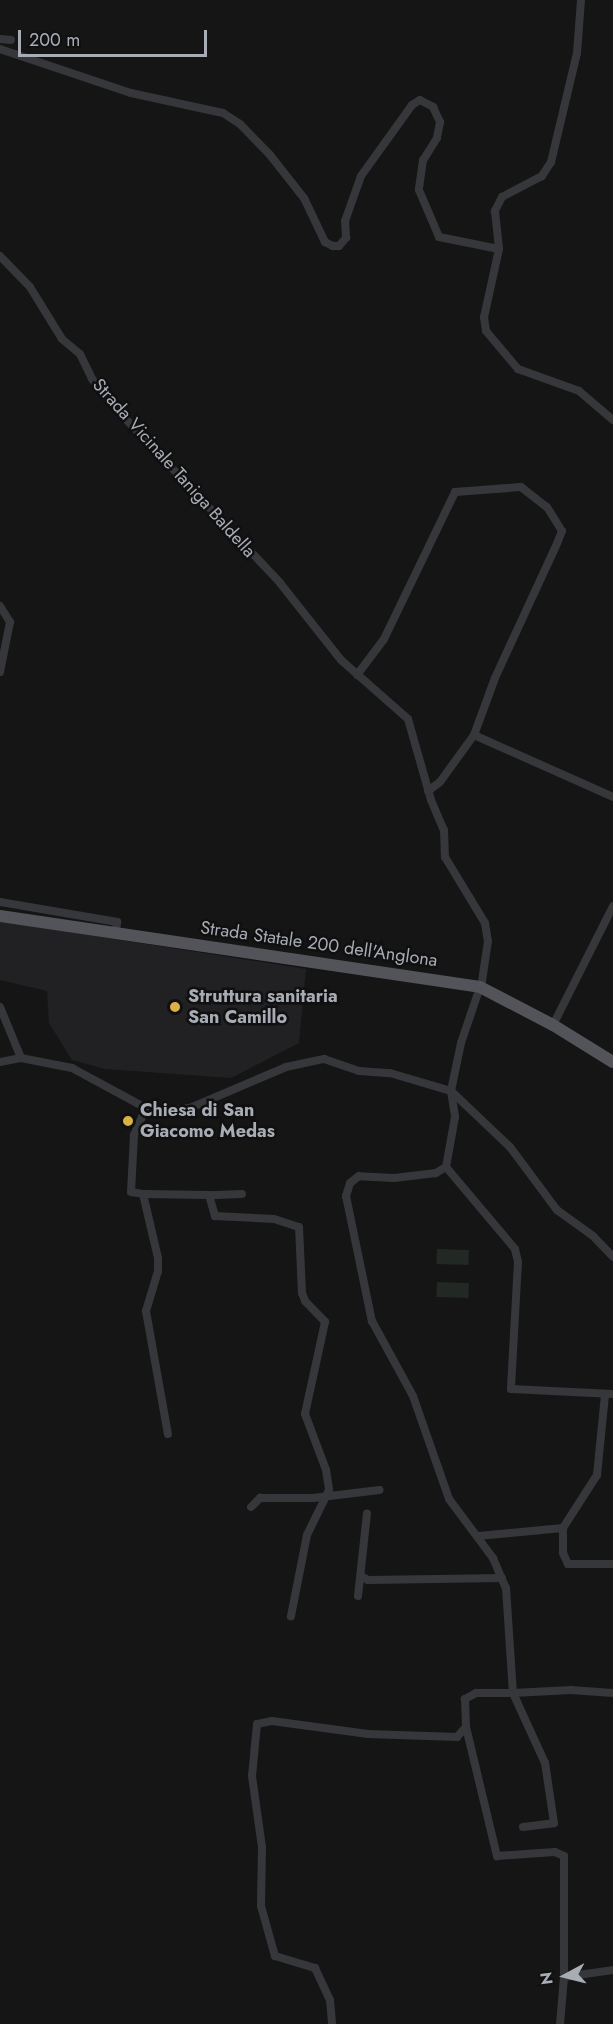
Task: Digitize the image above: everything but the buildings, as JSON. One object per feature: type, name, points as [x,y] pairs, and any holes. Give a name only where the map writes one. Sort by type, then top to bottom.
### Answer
[{"type":"main road","name":"Strada Statale 200 dell'Anglona","points":[[0,916],[480,987],[553,1025],[613,1062]]},
{"type":"street","points":[[581,0],[577,53],[551,162],[542,176],[502,197],[495,211],[499,249],[484,317],[486,331],[518,369],[579,391],[613,420]]},
{"type":"street","points":[[0,39],[11,40]]},
{"type":"street","points":[[0,49],[131,93],[223,113],[240,124],[270,155],[304,198],[325,242],[333,246],[339,246],[346,238],[345,220],[361,176],[412,105],[420,100],[432,107],[440,122],[438,138],[423,160],[419,190],[439,237],[499,249]]},
{"type":"street","name":"Strada Vicinale Taniga Baldella","points":[[0,256],[30,287],[62,339],[80,354],[92,379],[121,414],[280,583],[357,675],[408,719],[429,791],[444,830],[445,857],[485,923],[488,941],[480,987],[461,1043],[452,1091],[455,1117],[446,1167]]},
{"type":"street","points":[[357,675],[384,639],[455,492],[521,487],[547,507],[562,531],[474,735],[440,782],[429,791]]},
{"type":"street","points":[[0,606],[10,622],[0,672]]},
{"type":"street","points":[[474,735],[613,797]]},
{"type":"street","points":[[0,902],[117,922],[116,932]]},
{"type":"street","points":[[553,1025],[613,906]]},
{"type":"street","points":[[464,984],[475,981],[485,966]]},
{"type":"street","name":"Strada Vicinale Taniga Baldella","points":[[485,966],[486,981],[497,996]]},
{"type":"street","points":[[0,1007],[21,1058]]},
{"type":"street","points":[[0,1062],[21,1058],[72,1068],[146,1108],[168,1111],[190,1108],[286,1067],[324,1059],[359,1071],[390,1073],[452,1091],[510,1147],[557,1209],[593,1236],[613,1257]]},
{"type":"street","points":[[146,1108],[134,1135],[131,1192],[242,1194]]},
{"type":"street","points":[[523,1827],[554,1823],[545,1763],[513,1693],[506,1588],[478,1536],[449,1499],[413,1396],[372,1322],[346,1196],[350,1182],[359,1176],[394,1178],[436,1173],[446,1167],[515,1250],[518,1263],[511,1389],[609,1395],[597,1475],[563,1528],[563,1553],[568,1564],[613,1564]]},
{"type":"street","points":[[143,1194],[158,1270],[146,1311],[149,1343],[160,1377],[168,1434]]},
{"type":"street","points":[[209,1195],[215,1216],[274,1219],[298,1227],[302,1293],[305,1301],[325,1322],[305,1414],[326,1470],[326,1496],[307,1534],[291,1617]]},
{"type":"street","points":[[251,1507],[260,1498],[326,1496],[380,1490]]},
{"type":"street","points":[[358,1596],[367,1513]]},
{"type":"street","points":[[478,1536],[563,1528]]},
{"type":"street","points":[[361,1576],[368,1580],[501,1578]]},
{"type":"street","points":[[560,2024],[564,1977],[564,1856],[555,1852],[497,1856],[466,1727],[465,1699],[476,1693],[571,1690],[613,1693]]},
{"type":"street","points":[[332,2024],[330,2000],[315,1968],[275,1956],[261,1906],[262,1847],[252,1776],[257,1724],[272,1721],[368,1734],[457,1737],[466,1727]]},
{"type":"street","points":[[564,1977],[613,1970]]},
{"type":"shaded area","name":"Struttura sanitaria San Camillo","points":[[0,921],[306,969],[299,1043],[231,1078],[105,1069],[72,1060],[49,1023],[47,991],[0,980]]},
{"type":"shaded area","points":[[437,1249],[469,1250],[468,1265],[436,1264]]},
{"type":"shaded area","points":[[437,1282],[469,1283],[468,1298],[436,1297]]},
{"type":"place","name":"Struttura sanitaria San Camillo","points":[[175,1007]]},
{"type":"place","name":"Chiesa di San Giacomo Medas","points":[[128,1121]]}]
